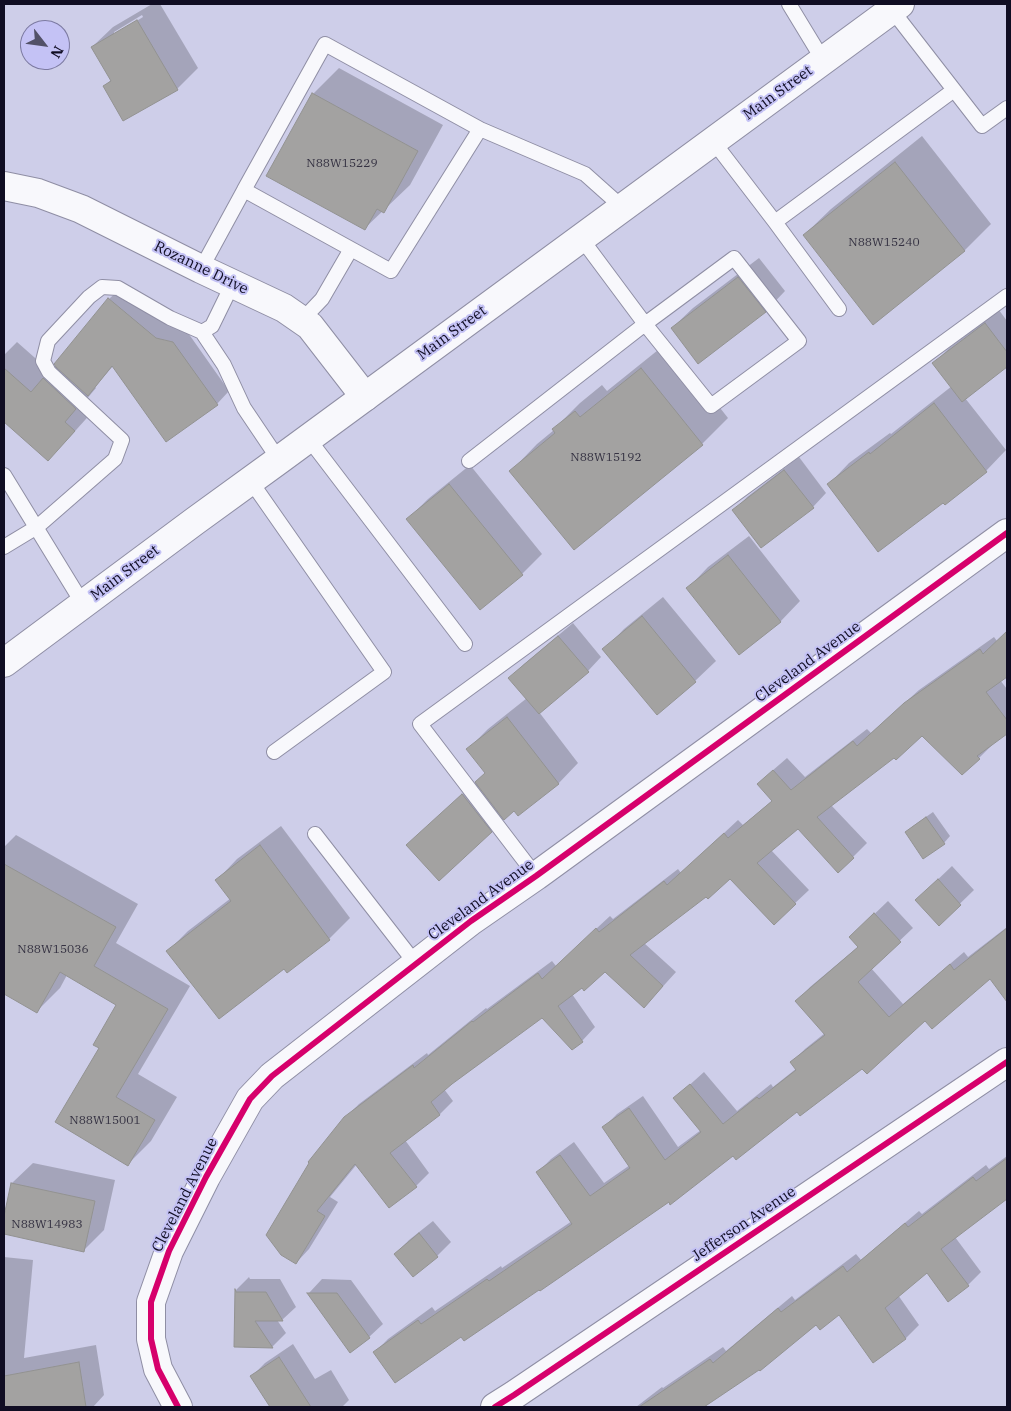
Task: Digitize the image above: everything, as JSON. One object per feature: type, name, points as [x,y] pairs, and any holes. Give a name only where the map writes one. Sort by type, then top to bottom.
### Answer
[{"type":"street","name":"Main Street","points":[[4,663],[250,480],[896,7]]},
{"type":"street","name":"Rozanne Drive","points":[[4,186],[38,193],[81,209],[284,308],[310,326],[365,397]]},
{"type":"street","name":"Cleveland Avenue","points":[[178,1407],[158,1369],[151,1339],[151,1302],[168,1251],[206,1177],[250,1099],[272,1076],[472,921],[1007,532]]},
{"type":"street","name":"Jefferson Avenue","points":[[495,1407],[1007,1062]]},
{"type":"lane","points":[[789,4],[823,60]]},
{"type":"lane","points":[[896,7],[954,90],[982,126],[1007,108]]},
{"type":"lane","points":[[201,269],[325,44],[480,129],[585,174],[622,207]]},
{"type":"lane","points":[[775,222],[954,90]]},
{"type":"lane","points":[[244,190],[391,271],[480,129]]},
{"type":"lane","points":[[713,141],[839,309]]},
{"type":"lane","points":[[469,461],[644,324],[734,258],[799,341],[711,406],[644,324],[581,238]]},
{"type":"lane","points":[[302,320],[322,299],[350,249]]},
{"type":"lane","points":[[202,332],[212,326],[233,283]]},
{"type":"lane","points":[[4,547],[37,527],[115,459],[122,440],[49,372],[43,361],[48,341],[102,287],[118,288],[170,318],[202,332],[224,365],[248,413],[279,460]]},
{"type":"lane","points":[[536,876],[420,724],[1007,296]]},
{"type":"lane","points":[[308,438],[465,644]]},
{"type":"lane","points":[[4,475],[83,604]]},
{"type":"lane","points":[[250,480],[384,672],[274,752]]},
{"type":"lane","points":[[314,834],[416,964]]},
{"type":"building","points":[[137,20],[178,90],[123,121],[103,86],[111,81],[91,47]]},
{"type":"building","points":[[312,93],[418,151],[384,213],[377,209],[365,230],[266,176]]},
{"type":"building","points":[[895,162],[965,251],[873,325],[803,235]]},
{"type":"building","points":[[738,277],[766,312],[698,364],[671,328]]},
{"type":"building","points":[[108,298],[156,338],[173,342],[218,405],[166,442],[112,366],[88,396],[54,364]]},
{"type":"building","points":[[985,323],[1007,352],[1007,367],[962,402],[932,363]]},
{"type":"building","points":[[4,368],[31,392],[43,378],[76,409],[65,422],[75,431],[48,461],[4,422]]},
{"type":"building","points":[[641,368],[703,445],[574,550],[509,471],[555,433],[552,429],[575,411],[580,417]]},
{"type":"building","points":[[934,403],[987,472],[945,505],[943,503],[878,552],[827,484],[869,452],[870,454]]},
{"type":"building","points":[[784,470],[814,508],[761,548],[732,510]]},
{"type":"building","points":[[449,484],[523,575],[480,610],[406,519]]},
{"type":"building","points":[[728,555],[781,622],[739,655],[686,588]]},
{"type":"building","points":[[642,616],[696,682],[657,715],[602,649]]},
{"type":"building","points":[[1007,631],[1007,677],[986,692],[1007,720],[1007,734],[977,756],[980,759],[962,775],[922,736],[896,760],[894,758],[817,817],[854,858],[838,873],[798,829],[757,863],[796,904],[774,925],[730,879],[708,899],[706,897],[630,955],[663,986],[644,1008],[605,972],[584,991],[582,988],[558,1006],[583,1042],[572,1050],[542,1018],[452,1084],[431,1102],[440,1115],[390,1153],[417,1187],[389,1208],[355,1164],[317,1211],[325,1216],[296,1264],[281,1255],[266,1235],[308,1162],[344,1117],[413,1065],[414,1068],[472,1021],[538,973],[542,979],[596,928],[599,932],[664,881],[667,885],[724,833],[728,838],[772,801],[757,784],[773,770],[791,790],[853,741],[857,746],[904,703],[980,649],[983,654]]},
{"type":"building","points":[[558,636],[589,672],[539,714],[508,678]]},
{"type":"building","points":[[507,717],[559,784],[518,816],[514,811],[504,820],[475,782],[485,773],[466,749]]},
{"type":"building","points":[[462,794],[492,832],[439,881],[406,845]]},
{"type":"building","points":[[926,817],[945,844],[923,859],[905,832]]},
{"type":"building","points":[[260,845],[330,940],[287,973],[284,969],[219,1019],[166,951],[231,901],[215,880]]},
{"type":"building","points":[[4,864],[116,927],[94,966],[168,1009],[116,1097],[155,1120],[128,1166],[55,1122],[99,1048],[93,1045],[116,1005],[60,972],[37,1013],[4,994]]},
{"type":"building","points":[[938,879],[961,905],[939,926],[915,900]]},
{"type":"building","points":[[874,913],[901,942],[858,982],[889,1017],[950,964],[954,970],[1007,928],[1007,1002],[990,979],[932,1029],[925,1021],[867,1074],[862,1069],[800,1116],[797,1112],[736,1160],[733,1156],[670,1205],[669,1202],[540,1291],[464,1341],[461,1337],[395,1383],[373,1352],[418,1320],[421,1324],[487,1279],[489,1281],[572,1224],[536,1172],[560,1155],[590,1196],[630,1168],[602,1127],[629,1108],[665,1160],[701,1132],[673,1098],[690,1084],[723,1124],[796,1070],[790,1062],[825,1035],[795,1001],[858,947],[849,937]]},
{"type":"building","points":[[1007,1158],[1007,1199],[941,1249],[969,1286],[948,1302],[927,1273],[885,1308],[906,1339],[873,1363],[839,1315],[820,1330],[816,1325],[760,1371],[704,1407],[639,1407],[710,1359],[713,1363],[778,1308],[781,1312],[843,1266],[847,1272],[905,1223],[908,1227],[973,1177],[976,1181]]},
{"type":"building","points":[[11,1183],[95,1201],[84,1252],[4,1234],[4,1216]]},
{"type":"building","points":[[419,1233],[438,1257],[413,1277],[394,1254]]},
{"type":"building","points":[[235,1289],[236,1292],[266,1292],[283,1321],[255,1321],[273,1348],[234,1347]]},
{"type":"building","points":[[307,1293],[337,1293],[370,1338],[350,1353]]},
{"type":"building","points":[[279,1357],[311,1407],[270,1407],[250,1376]]},
{"type":"building","points":[[79,1362],[86,1407],[4,1407],[4,1376]]},
{"type":"cycle path","points":[[178,1407],[158,1369],[151,1339],[151,1302],[169,1251],[206,1177],[250,1099],[272,1076],[471,921],[536,876],[1007,533]]},
{"type":"cycle path","points":[[495,1407],[1007,1062]]}]
